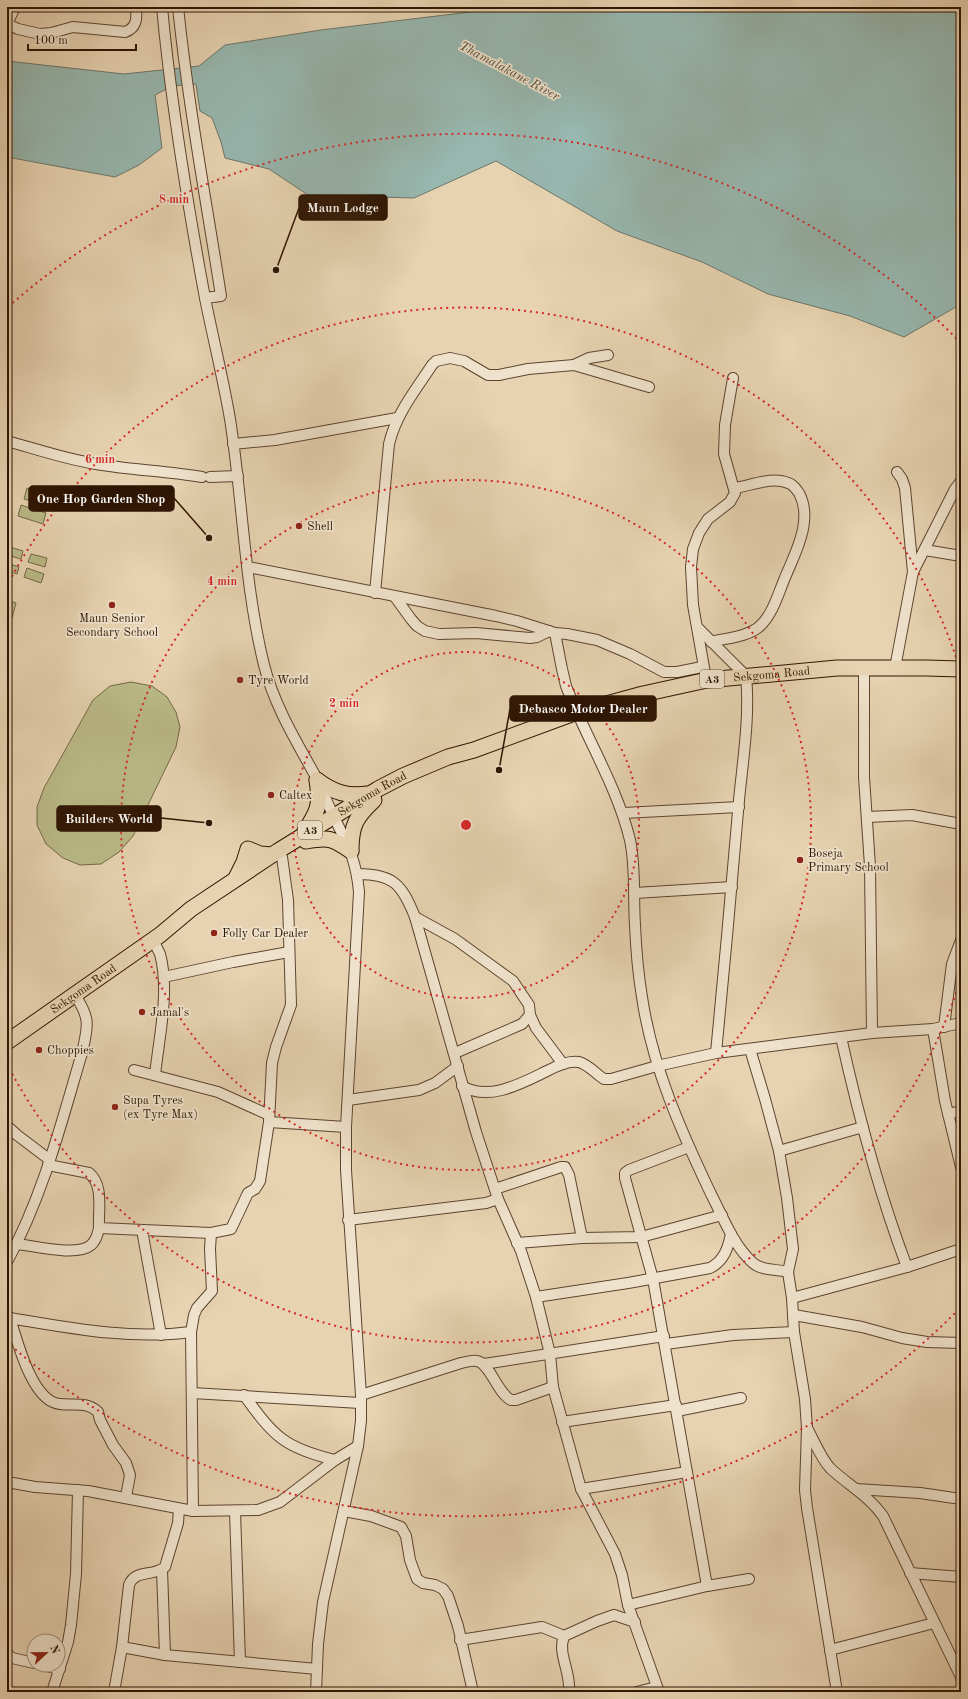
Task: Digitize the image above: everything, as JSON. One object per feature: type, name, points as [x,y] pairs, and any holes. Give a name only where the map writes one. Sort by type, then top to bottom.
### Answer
[{"type":"highway","name":"Sekgoma Road","points":[[156,937],[196,915],[277,856],[373,797],[403,776],[435,762],[474,750],[526,729],[577,712],[643,694],[705,673],[746,676],[829,668],[864,667],[961,669]]},
{"type":"highway","points":[[317,780],[329,789],[340,794],[373,797]]},
{"type":"highway","points":[[317,780],[320,798],[318,809],[304,838],[328,838],[351,851]]},
{"type":"highway","points":[[351,851],[351,837],[357,818],[373,797]]},
{"type":"highway","name":"Sekgoma Road","points":[[7,1042],[233,881],[277,856]]},
{"type":"street","points":[[15,7],[7,24],[18,29],[40,34],[51,33],[73,27],[125,32],[135,24],[137,19],[136,7]]},
{"type":"street","points":[[162,7],[167,66],[176,126],[205,298],[224,381],[234,444],[252,606],[264,667],[284,718],[317,780],[351,851],[358,874],[359,892],[346,1127],[346,1170],[361,1421],[358,1446],[323,1602],[318,1644],[316,1692]]},
{"type":"street","points":[[178,7],[184,66],[221,296],[205,298]]},
{"type":"street","points":[[375,593],[389,444],[397,418],[432,365],[436,361],[444,358],[455,358],[478,368],[488,375],[499,376],[528,369],[574,365],[589,358],[608,355]]},
{"type":"street","points":[[574,365],[649,387]]},
{"type":"street","points":[[248,567],[503,618],[552,632],[584,637],[612,646],[664,672],[705,673],[697,627],[691,567],[693,549],[699,533],[708,520],[730,502],[734,493],[734,488],[724,454],[726,425],[733,378]]},
{"type":"street","points":[[234,444],[262,442],[397,418]]},
{"type":"street","points":[[7,441],[95,464],[175,472],[206,477],[238,476]]},
{"type":"street","points":[[895,668],[913,572],[905,488],[902,479],[897,472]]},
{"type":"street","points":[[711,642],[750,632],[760,626],[766,619],[773,607],[800,539],[804,522],[804,510],[800,495],[796,488],[789,483],[782,481],[769,481],[734,488]]},
{"type":"street","points":[[913,572],[955,489],[961,481]]},
{"type":"street","points":[[925,550],[961,556]]},
{"type":"street","points":[[395,597],[417,626],[439,634],[476,633],[530,638],[552,632]]},
{"type":"street","points":[[697,627],[746,676],[747,705],[739,807],[716,1053]]},
{"type":"street","points":[[552,632],[562,669],[577,712],[623,813],[630,842],[635,893],[635,925],[642,996],[657,1066],[689,1147],[731,1234],[754,1265],[762,1268],[778,1269],[788,1272]]},
{"type":"street","points":[[864,667],[864,777],[870,866],[872,1032]]},
{"type":"street","points":[[623,813],[739,807]]},
{"type":"street","points":[[867,816],[912,816],[961,824]]},
{"type":"street","points":[[100,1228],[211,1233],[231,1229],[248,1193],[258,1185],[269,1119],[272,1062],[290,1005],[288,900],[277,856]]},
{"type":"street","points":[[358,874],[370,874],[386,878],[399,886],[407,897],[415,917],[455,1054],[462,1086],[498,1199],[517,1243],[536,1297],[550,1354],[553,1387],[581,1488],[615,1554],[622,1575],[628,1605],[658,1690],[637,1692]]},
{"type":"street","points":[[635,893],[732,887]]},
{"type":"street","points":[[415,917],[455,939],[513,981],[529,1005],[530,1016],[536,1028],[563,1064]]},
{"type":"street","points":[[154,1075],[164,996],[164,977],[156,937]]},
{"type":"street","points":[[944,1027],[952,964],[961,940]]},
{"type":"street","points":[[164,977],[289,952]]},
{"type":"street","points":[[7,1262],[35,1204],[87,1033],[85,1012],[75,995]]},
{"type":"street","points":[[455,1054],[522,1024],[530,1016]]},
{"type":"street","points":[[462,1086],[469,1090],[475,1091],[492,1092],[506,1089],[563,1064],[572,1062],[586,1065],[604,1079],[611,1079],[657,1066],[716,1053],[872,1032],[933,1029],[961,1023]]},
{"type":"street","points":[[933,1029],[948,1114],[961,1167]]},
{"type":"street","points":[[841,1036],[863,1128],[892,1224],[907,1267]]},
{"type":"street","points":[[750,1049],[779,1151],[792,1236],[793,1249],[788,1272],[794,1315],[794,1332],[805,1399],[807,1428],[805,1490],[836,1692]]},
{"type":"street","points":[[348,1100],[419,1090],[435,1083],[458,1066]]},
{"type":"street","points":[[134,1070],[218,1092],[269,1119],[346,1127]]},
{"type":"street","points":[[948,1114],[961,1111]]},
{"type":"street","points":[[7,1126],[49,1162],[89,1173],[93,1176],[98,1188],[100,1228],[92,1244],[74,1251],[17,1244]]},
{"type":"street","points":[[779,1151],[863,1128]]},
{"type":"street","points":[[689,1147],[634,1168],[625,1173],[625,1178],[653,1279],[708,1586]]},
{"type":"street","points":[[495,1189],[565,1167],[568,1170],[582,1238]]},
{"type":"street","points":[[348,1220],[486,1203],[498,1199]]},
{"type":"street","points":[[517,1243],[582,1238],[641,1237],[722,1215]]},
{"type":"street","points":[[142,1230],[161,1335]]},
{"type":"street","points":[[193,1511],[191,1332],[194,1315],[197,1308],[212,1291],[210,1249],[211,1233]]},
{"type":"street","points":[[536,1297],[653,1279],[710,1268],[718,1264],[723,1258],[731,1234]]},
{"type":"street","points":[[792,1298],[907,1267],[961,1249]]},
{"type":"street","points":[[794,1315],[862,1327],[902,1338],[927,1342],[961,1343]]},
{"type":"street","points":[[9,1317],[88,1332],[161,1335],[191,1332]]},
{"type":"street","points":[[9,1317],[22,1354],[38,1389],[45,1397],[58,1404],[87,1404],[98,1412],[106,1432],[126,1463],[130,1475],[126,1498]]},
{"type":"street","points":[[484,1364],[550,1354],[665,1340],[794,1332]]},
{"type":"street","points":[[192,1393],[360,1399],[461,1362],[478,1361],[484,1364],[502,1394],[511,1400],[516,1400],[553,1387]]},
{"type":"street","points":[[244,1395],[272,1432],[285,1442],[301,1451],[335,1460]]},
{"type":"street","points":[[562,1422],[676,1408],[741,1398]]},
{"type":"street","points":[[807,1428],[829,1466],[866,1497],[883,1516],[961,1677]]},
{"type":"street","points":[[7,1482],[78,1490],[193,1511],[258,1510],[280,1502],[335,1460],[358,1446]]},
{"type":"street","points":[[581,1488],[687,1472]]},
{"type":"street","points":[[856,1489],[920,1493],[961,1499]]},
{"type":"street","points":[[66,1649],[76,1574],[78,1490]]},
{"type":"street","points":[[165,1656],[162,1570],[168,1561],[178,1522],[179,1509]]},
{"type":"street","points":[[235,1511],[240,1662]]},
{"type":"street","points":[[344,1511],[371,1516],[401,1527],[406,1536],[414,1573],[423,1583],[435,1585],[443,1589],[454,1610],[473,1692]]},
{"type":"street","points":[[114,1692],[122,1647],[131,1579],[142,1574],[162,1570]]},
{"type":"street","points":[[910,1572],[961,1577]]},
{"type":"street","points":[[628,1605],[708,1586],[749,1579]]},
{"type":"street","points":[[569,1692],[569,1674],[561,1644],[564,1636],[614,1615],[634,1622]]},
{"type":"street","points":[[830,1650],[934,1623]]},
{"type":"street","points":[[460,1640],[542,1627],[564,1636]]},
{"type":"street","points":[[122,1647],[165,1656],[317,1669]]},
{"type":"street","points":[[7,1654],[12,1658],[26,1662]]},
{"type":"street","points":[[52,1692],[59,1673]]},
{"type":"green space","points":[[27,488],[51,495],[48,505],[24,499]]},
{"type":"green space","points":[[21,505],[46,513],[43,524],[18,516]]},
{"type":"green space","points":[[7,546],[23,551],[21,559],[7,555]]},
{"type":"green space","points":[[31,554],[47,558],[45,567],[28,562]]},
{"type":"green space","points":[[7,563],[19,567],[17,574],[7,571]]},
{"type":"green space","points":[[27,568],[44,574],[41,583],[24,577]]},
{"type":"green space","points":[[7,600],[16,603],[12,618],[7,617]]},
{"type":"green space","points":[[131,682],[152,686],[167,697],[176,712],[180,727],[176,747],[133,836],[119,852],[101,864],[80,865],[63,858],[46,844],[37,825],[37,807],[44,788],[93,700],[110,686]]},
{"type":"water","name":"Thamalakane River","points":[[511,7],[961,7],[961,304],[904,337],[850,316],[768,294],[702,262],[617,231],[496,161],[414,198],[308,195],[269,169],[225,158],[212,118],[200,111],[196,84],[172,86],[155,95],[162,148],[139,165],[115,177],[7,157],[7,61],[124,74],[199,66],[225,45],[321,30]]},
{"type":"place","name":"Maun Lodge","points":[[276,270]]},
{"type":"place","name":"Shell","points":[[299,526]]},
{"type":"place","name":"One Hop Garden Shop","points":[[209,538]]},
{"type":"place","name":"Maun Senior Secondary School","points":[[112,605]]},
{"type":"place","name":"Tyre World","points":[[240,680]]},
{"type":"place","name":"Debasco Motor Dealer","points":[[499,770]]},
{"type":"place","name":"Caltex","points":[[271,795]]},
{"type":"place","name":"Builders World","points":[[209,823]]},
{"type":"place","name":"Boseja Primary School","points":[[800,860]]},
{"type":"place","name":"Folly Car Dealer","points":[[214,933]]},
{"type":"place","name":"Jamal's","points":[[142,1012]]},
{"type":"place","name":"Choppies","points":[[39,1050]]},
{"type":"place","name":"Supa Tyres (ex Tyre Max)","points":[[115,1107]]}]
